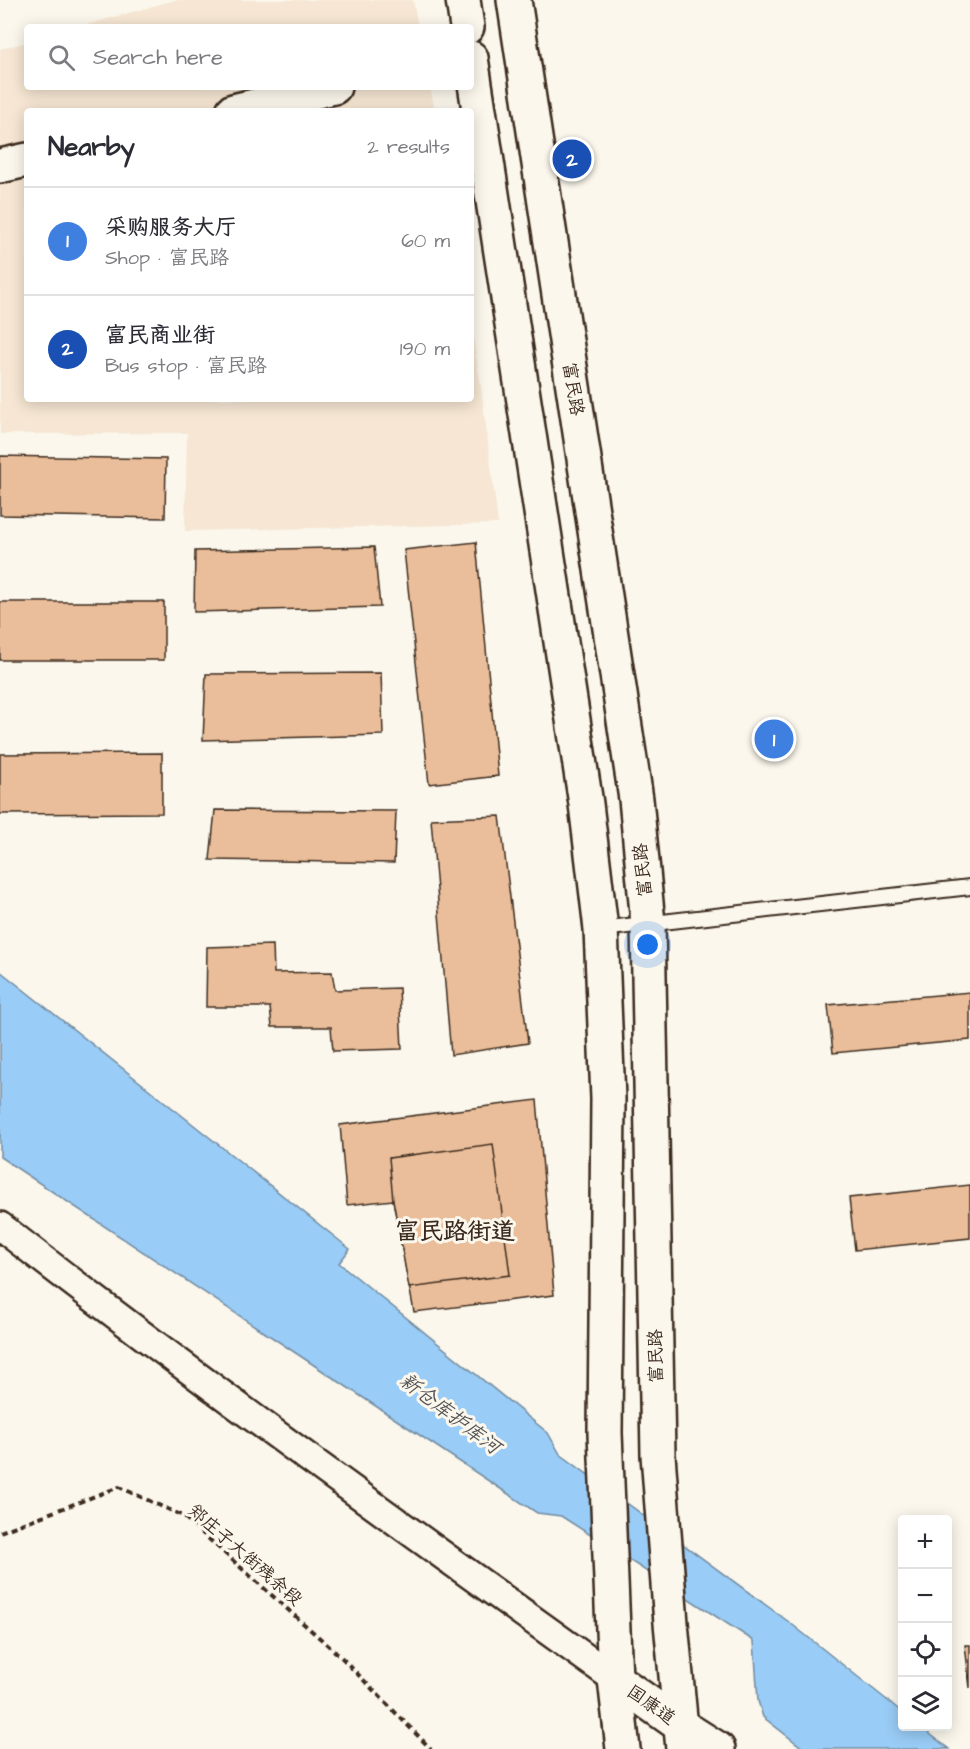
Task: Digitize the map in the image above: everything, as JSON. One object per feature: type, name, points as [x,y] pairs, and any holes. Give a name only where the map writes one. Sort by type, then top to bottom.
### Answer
[{"type":"main road","points":[[464,0],[467,24]]},
{"type":"main road","name":"富民路","points":[[514,0],[636,799],[648,923],[658,1455],[681,1737]]},
{"type":"main road","points":[[474,83],[586,804],[601,929],[608,1099],[605,1433],[611,1610],[615,1679],[623,1749]]},
{"type":"main road","points":[[246,108],[321,90]]},
{"type":"main road","points":[[0,166],[24,161]]},
{"type":"main road","name":"国康道","points":[[615,1679],[681,1737],[718,1749]]},
{"type":"street","points":[[0,1226],[90,1296],[360,1496],[615,1679]]},
{"type":"lane","points":[[601,929],[970,887]]},
{"type":"path","name":"郑庄子大街残余段","points":[[0,1532],[119,1487],[183,1516],[340,1656],[431,1749]]},
{"type":"shaded area","points":[[175,0],[413,0],[417,24],[90,24]]},
{"type":"shaded area","points":[[24,43],[24,90],[431,90],[434,108],[24,108],[24,402],[474,402],[474,344],[498,524],[185,531],[187,433],[0,434],[0,49]]},
{"type":"water","name":"新仓库护库河","points":[[0,971],[350,1249],[339,1263],[548,1433],[560,1454],[789,1622],[898,1709],[898,1731],[926,1731],[949,1749],[804,1749],[763,1717],[758,1701],[754,1641],[561,1516],[537,1513],[0,1157]]},
{"type":"building","points":[[0,456],[166,459],[165,518],[0,515]]},
{"type":"building","points":[[476,542],[498,776],[429,784],[404,550]]},
{"type":"building","points":[[374,547],[380,607],[194,612],[195,551]]},
{"type":"building","points":[[0,602],[164,602],[164,660],[0,660]]},
{"type":"building","points":[[381,673],[383,735],[203,740],[206,674]]},
{"type":"building","points":[[162,753],[162,813],[0,814],[0,754]]},
{"type":"building","points":[[215,810],[396,811],[394,863],[210,860]]},
{"type":"building","points":[[500,816],[528,1043],[451,1055],[431,819]]},
{"type":"building","points":[[273,945],[274,973],[332,972],[335,990],[399,988],[402,1049],[333,1051],[331,1027],[272,1027],[270,1007],[206,1007],[207,947]]},
{"type":"building","points":[[970,992],[970,1040],[833,1053],[828,1005]]},
{"type":"building","points":[[537,1100],[554,1295],[414,1312],[393,1200],[347,1205],[340,1125]]},
{"type":"building","points":[[493,1144],[510,1275],[409,1288],[393,1200],[389,1158]]},
{"type":"building","points":[[970,1185],[970,1238],[855,1250],[849,1198]]},
{"type":"building","points":[[965,1645],[970,1645],[970,1688]]},
{"type":"place","name":"富民商业街","points":[[572,159]]},
{"type":"place","name":"采购服务大厅","points":[[774,739]]},
{"type":"district","name":"富民路街道","points":[[455,1232]]}]
